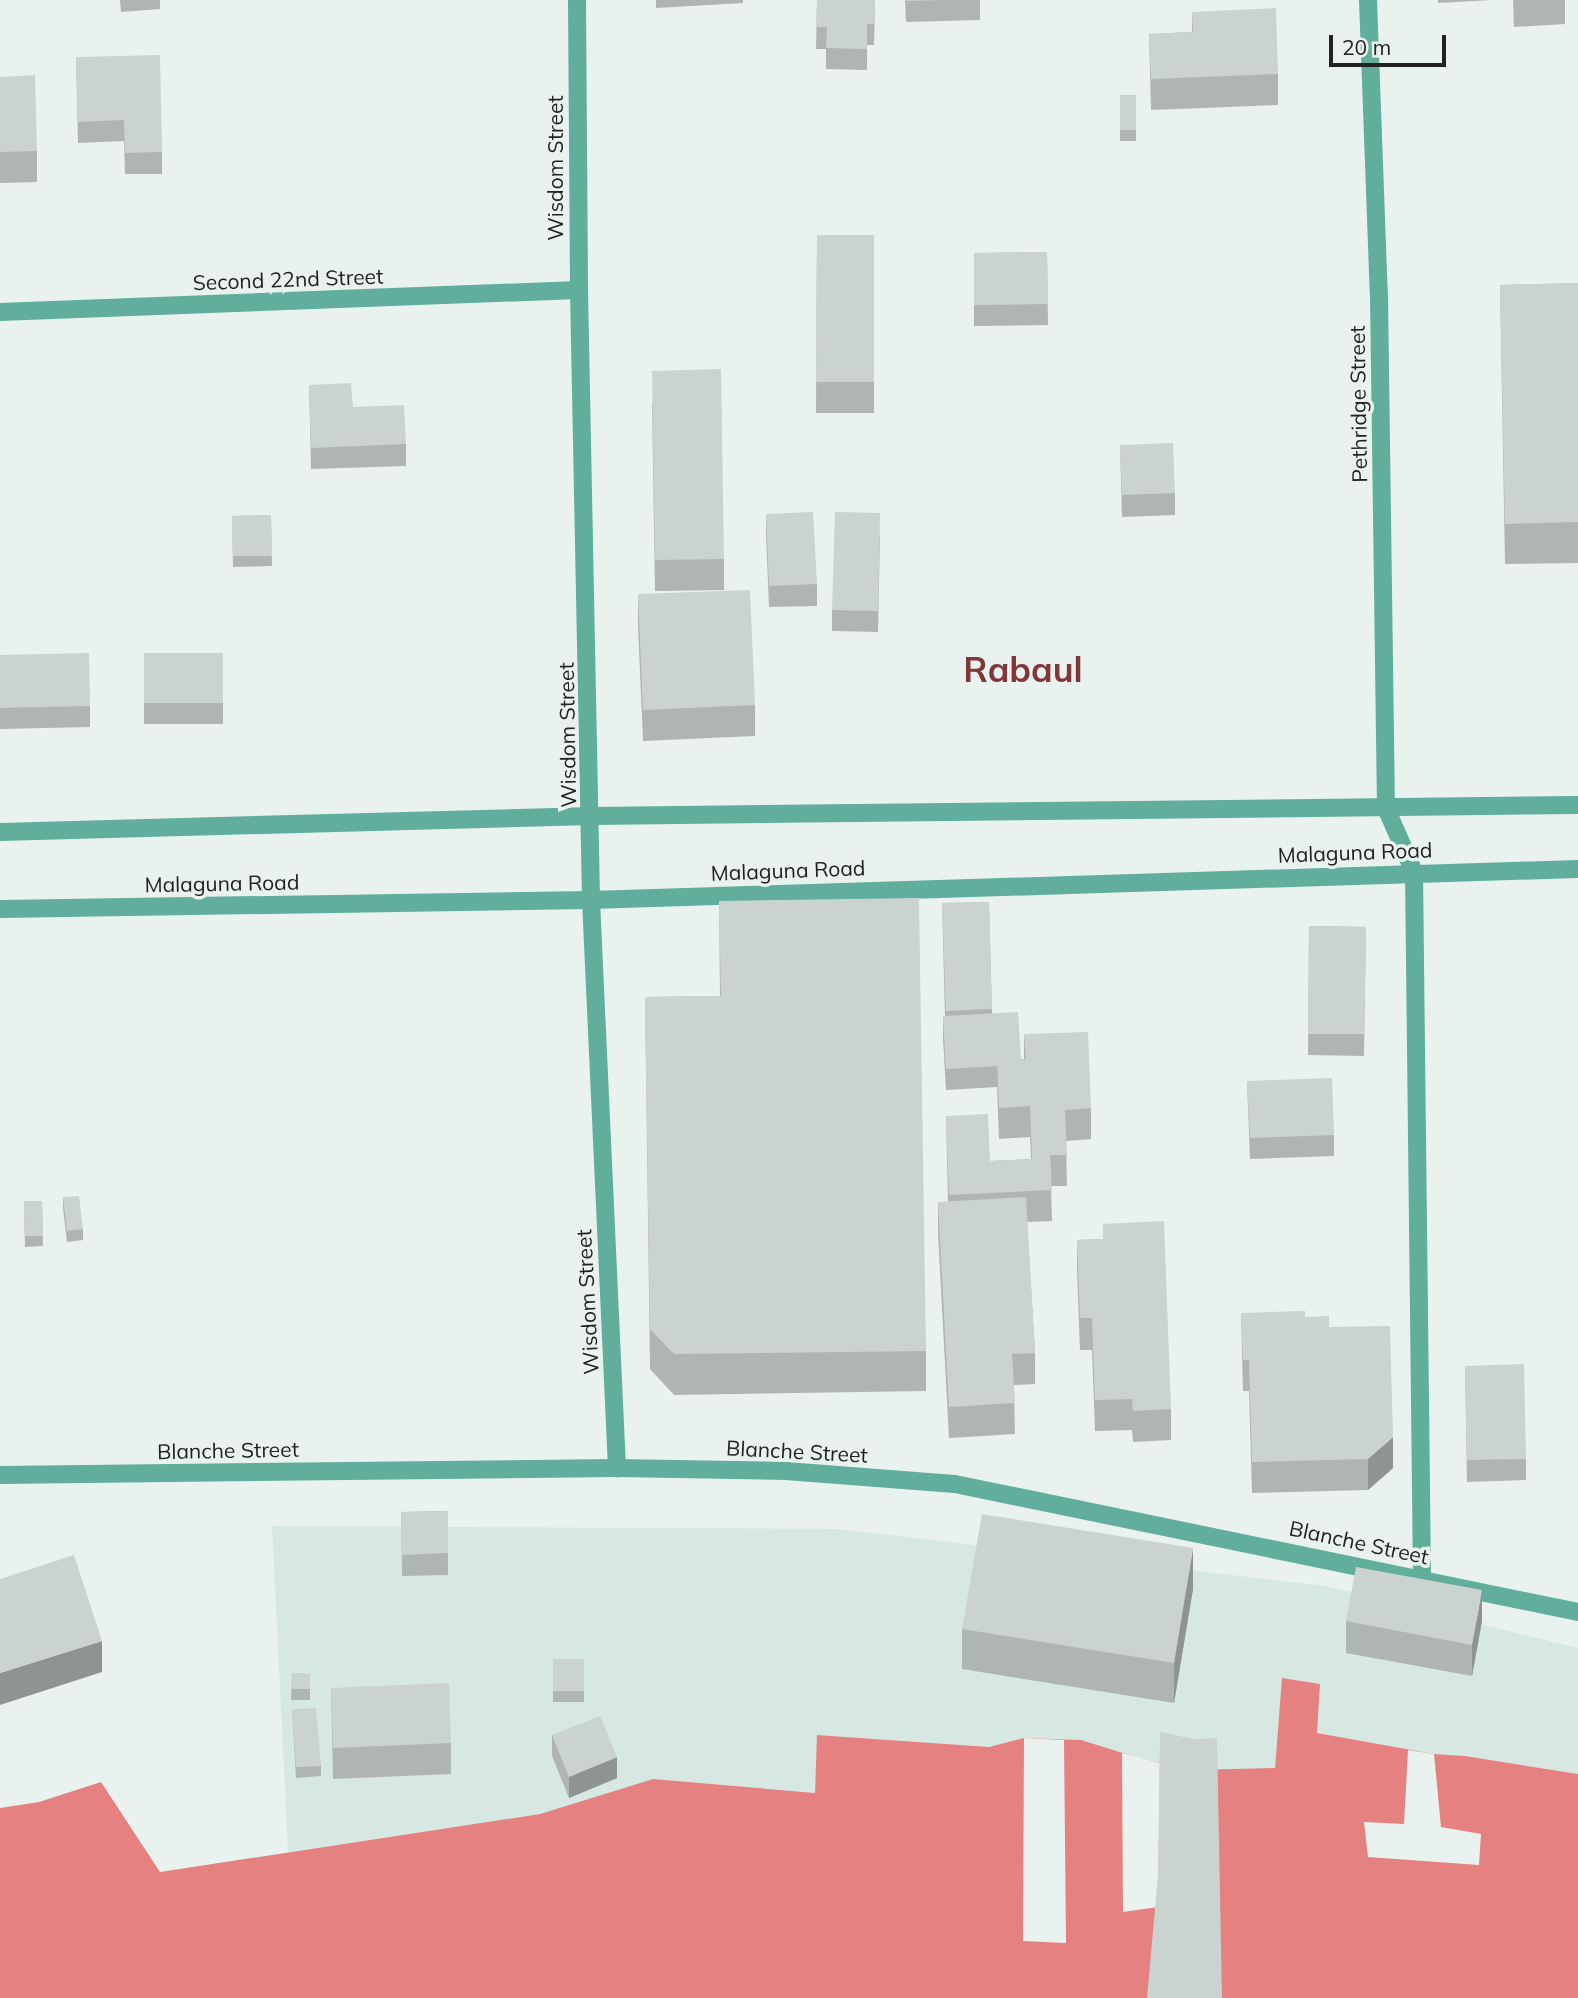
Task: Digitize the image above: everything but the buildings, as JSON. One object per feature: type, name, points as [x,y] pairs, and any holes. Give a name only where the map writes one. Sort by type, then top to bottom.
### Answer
[{"type":"street","name":"Wisdom Street","points":[[577,0],[579,290],[592,900],[617,1468]]},
{"type":"street","name":"Pethridge Street","points":[[1368,0],[1379,295],[1386,808]]},
{"type":"street","name":"Second 22nd Street","points":[[0,312],[579,290]]},
{"type":"street","name":"Malaguna Road","points":[[0,832],[592,816],[1578,805]]},
{"type":"street","points":[[1386,808],[1414,873],[1422,1578]]},
{"type":"street","name":"Malaguna Road","points":[[0,909],[592,900],[1578,869]]},
{"type":"street","name":"Blanche Street","points":[[0,1475],[617,1468],[786,1471],[955,1484],[1578,1612]]},
{"type":"shaded area","points":[[272,1526],[837,1529],[1326,1586],[1578,1648],[1578,1774],[1465,1756],[1434,1754],[1317,1733],[1283,1678],[1275,1768],[1193,1770],[1139,1758],[1081,1740],[1024,1738],[989,1747],[818,1735],[815,1793],[653,1779],[540,1814],[288,1852]]},
{"type":"shaded area","points":[[1282,1678],[1320,1684],[1317,1733],[1434,1754],[1465,1756],[1578,1774],[1578,1998],[0,1998],[0,1808],[39,1802],[101,1782],[160,1872],[540,1814],[653,1779],[815,1793],[817,1735],[989,1747],[1024,1738],[1081,1740],[1139,1758],[1193,1770],[1275,1768]]},
{"type":"pier","points":[[1024,1738],[1064,1740],[1066,1943],[1023,1941]]},
{"type":"pier","points":[[1408,1750],[1434,1754],[1441,1827],[1481,1834],[1479,1865],[1368,1857],[1364,1822],[1404,1824]]},
{"type":"pier","points":[[1122,1753],[1160,1763],[1158,1907],[1123,1912]]},
{"type":"district","name":"Rabaul","points":[[1023,669]]}]
